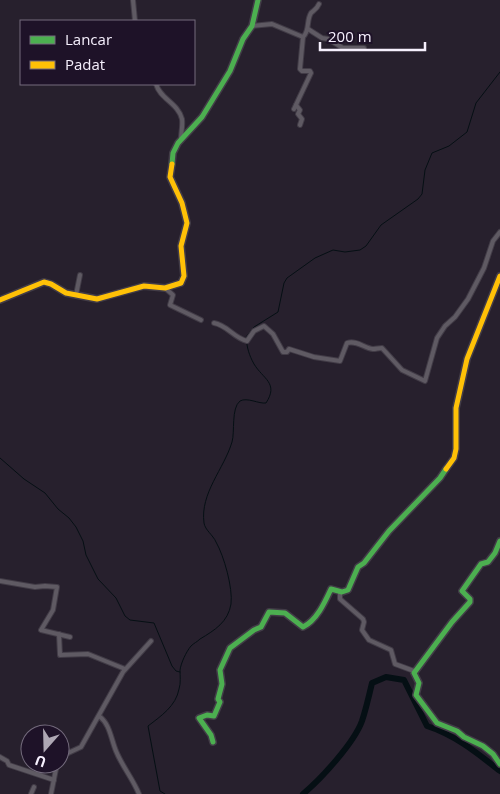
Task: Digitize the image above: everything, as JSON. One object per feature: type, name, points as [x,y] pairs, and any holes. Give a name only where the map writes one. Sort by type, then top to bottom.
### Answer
[{"type":"street","points":[[134,0],[135,20]]},
{"type":"street","points":[[0,300],[26,287],[44,282],[62,291],[99,299],[144,286],[166,288],[178,285],[184,278],[181,250],[187,226],[182,204],[170,177],[173,153],[181,139],[202,117],[219,91],[252,26],[258,0]]},
{"type":"street","points":[[300,125],[302,119],[298,114],[300,110],[295,107],[311,73],[310,71],[302,71],[300,69],[303,38],[308,29],[311,13],[319,4]]},
{"type":"street","points":[[252,26],[272,24],[303,38]]},
{"type":"street","points":[[308,29],[343,48],[364,48]]},
{"type":"street","points":[[156,85],[159,92],[178,110],[182,120],[181,139]]},
{"type":"street","points":[[214,323],[222,325],[238,338],[246,341],[254,332],[264,326],[273,334],[283,352],[287,352],[289,349],[314,357],[339,361],[344,355],[347,344],[350,342],[372,349],[382,348],[402,370],[425,381],[437,338],[468,299],[484,268],[493,241],[500,232]]},
{"type":"street","points":[[76,294],[80,275]]},
{"type":"street","points":[[213,742],[211,735],[199,718],[207,714],[214,716],[220,702],[218,699],[222,684],[220,670],[230,648],[262,626],[269,612],[277,611],[289,614],[303,627],[308,626],[326,603],[331,589],[340,592],[348,590],[358,567],[364,563],[389,531],[435,484],[453,460],[456,449],[456,408],[467,359],[500,276]]},
{"type":"street","points":[[166,288],[173,296],[170,305],[201,320]]},
{"type":"street","points":[[500,541],[496,553],[488,562],[483,563],[479,567],[462,591],[471,600],[470,602],[452,622],[414,672],[414,676],[419,683],[416,695],[436,722],[458,731],[464,737],[483,746],[493,754],[500,764]]},
{"type":"street","points":[[0,582],[35,587],[56,587],[53,610],[41,630],[70,636]]},
{"type":"street","points":[[340,592],[340,598],[363,618],[362,630],[368,639],[390,650],[395,665],[414,672]]},
{"type":"street","points":[[59,634],[60,655],[88,654],[127,667]]},
{"type":"street","points":[[70,752],[79,748],[127,667],[151,640]]},
{"type":"street","points":[[99,716],[105,721],[116,752],[131,776],[139,794]]},
{"type":"street","points":[[0,757],[8,761],[9,765],[54,780]]},
{"type":"street","points":[[51,794],[55,774]]},
{"type":"street","points":[[31,794],[34,787]]},
{"type":"waterway","points":[[165,794],[160,791],[148,726],[175,701],[180,687],[180,670],[189,648],[224,621],[231,604],[231,590],[225,564],[216,542],[204,523],[206,501],[232,442],[234,414],[237,404],[243,400],[266,403],[271,391],[268,382],[251,358],[246,337],[254,327],[278,312],[284,283],[287,278],[315,258],[333,250],[345,252],[360,250],[366,246],[381,225],[418,199],[422,194],[425,170],[432,153],[449,146],[467,132],[476,103],[500,72]]},
{"type":"waterway","points":[[0,458],[24,479],[45,493],[58,509],[69,518],[83,541],[86,555],[98,579],[116,598],[125,616],[130,620],[154,623],[172,666],[176,671],[180,672]]},
{"type":"waterway","points":[[303,794],[345,750],[362,721],[372,683],[386,677],[404,680],[427,726],[456,739],[500,771]]},
{"type":"traffic: fast","points":[[172,164],[173,153],[178,143],[202,117],[230,71],[243,39],[252,26],[258,0]]},
{"type":"traffic: fast","points":[[213,742],[211,735],[199,718],[207,715],[214,716],[220,702],[218,699],[222,684],[220,670],[230,648],[261,627],[269,612],[285,613],[303,627],[308,624],[320,610],[331,589],[342,592],[348,590],[358,567],[364,563],[389,531],[440,478],[446,469]]},
{"type":"traffic: fast","points":[[500,541],[495,553],[488,562],[481,564],[462,591],[470,599],[470,602],[452,622],[414,673],[419,683],[416,695],[437,723],[457,731],[464,737],[483,746],[493,754],[500,764]]},
{"type":"traffic: slow","points":[[0,300],[44,282],[66,293],[97,299],[144,286],[165,288],[181,283],[184,276],[181,246],[187,223],[182,203],[170,177],[172,164]]},
{"type":"traffic: slow","points":[[446,469],[454,458],[456,449],[456,408],[467,359],[500,276]]}]
